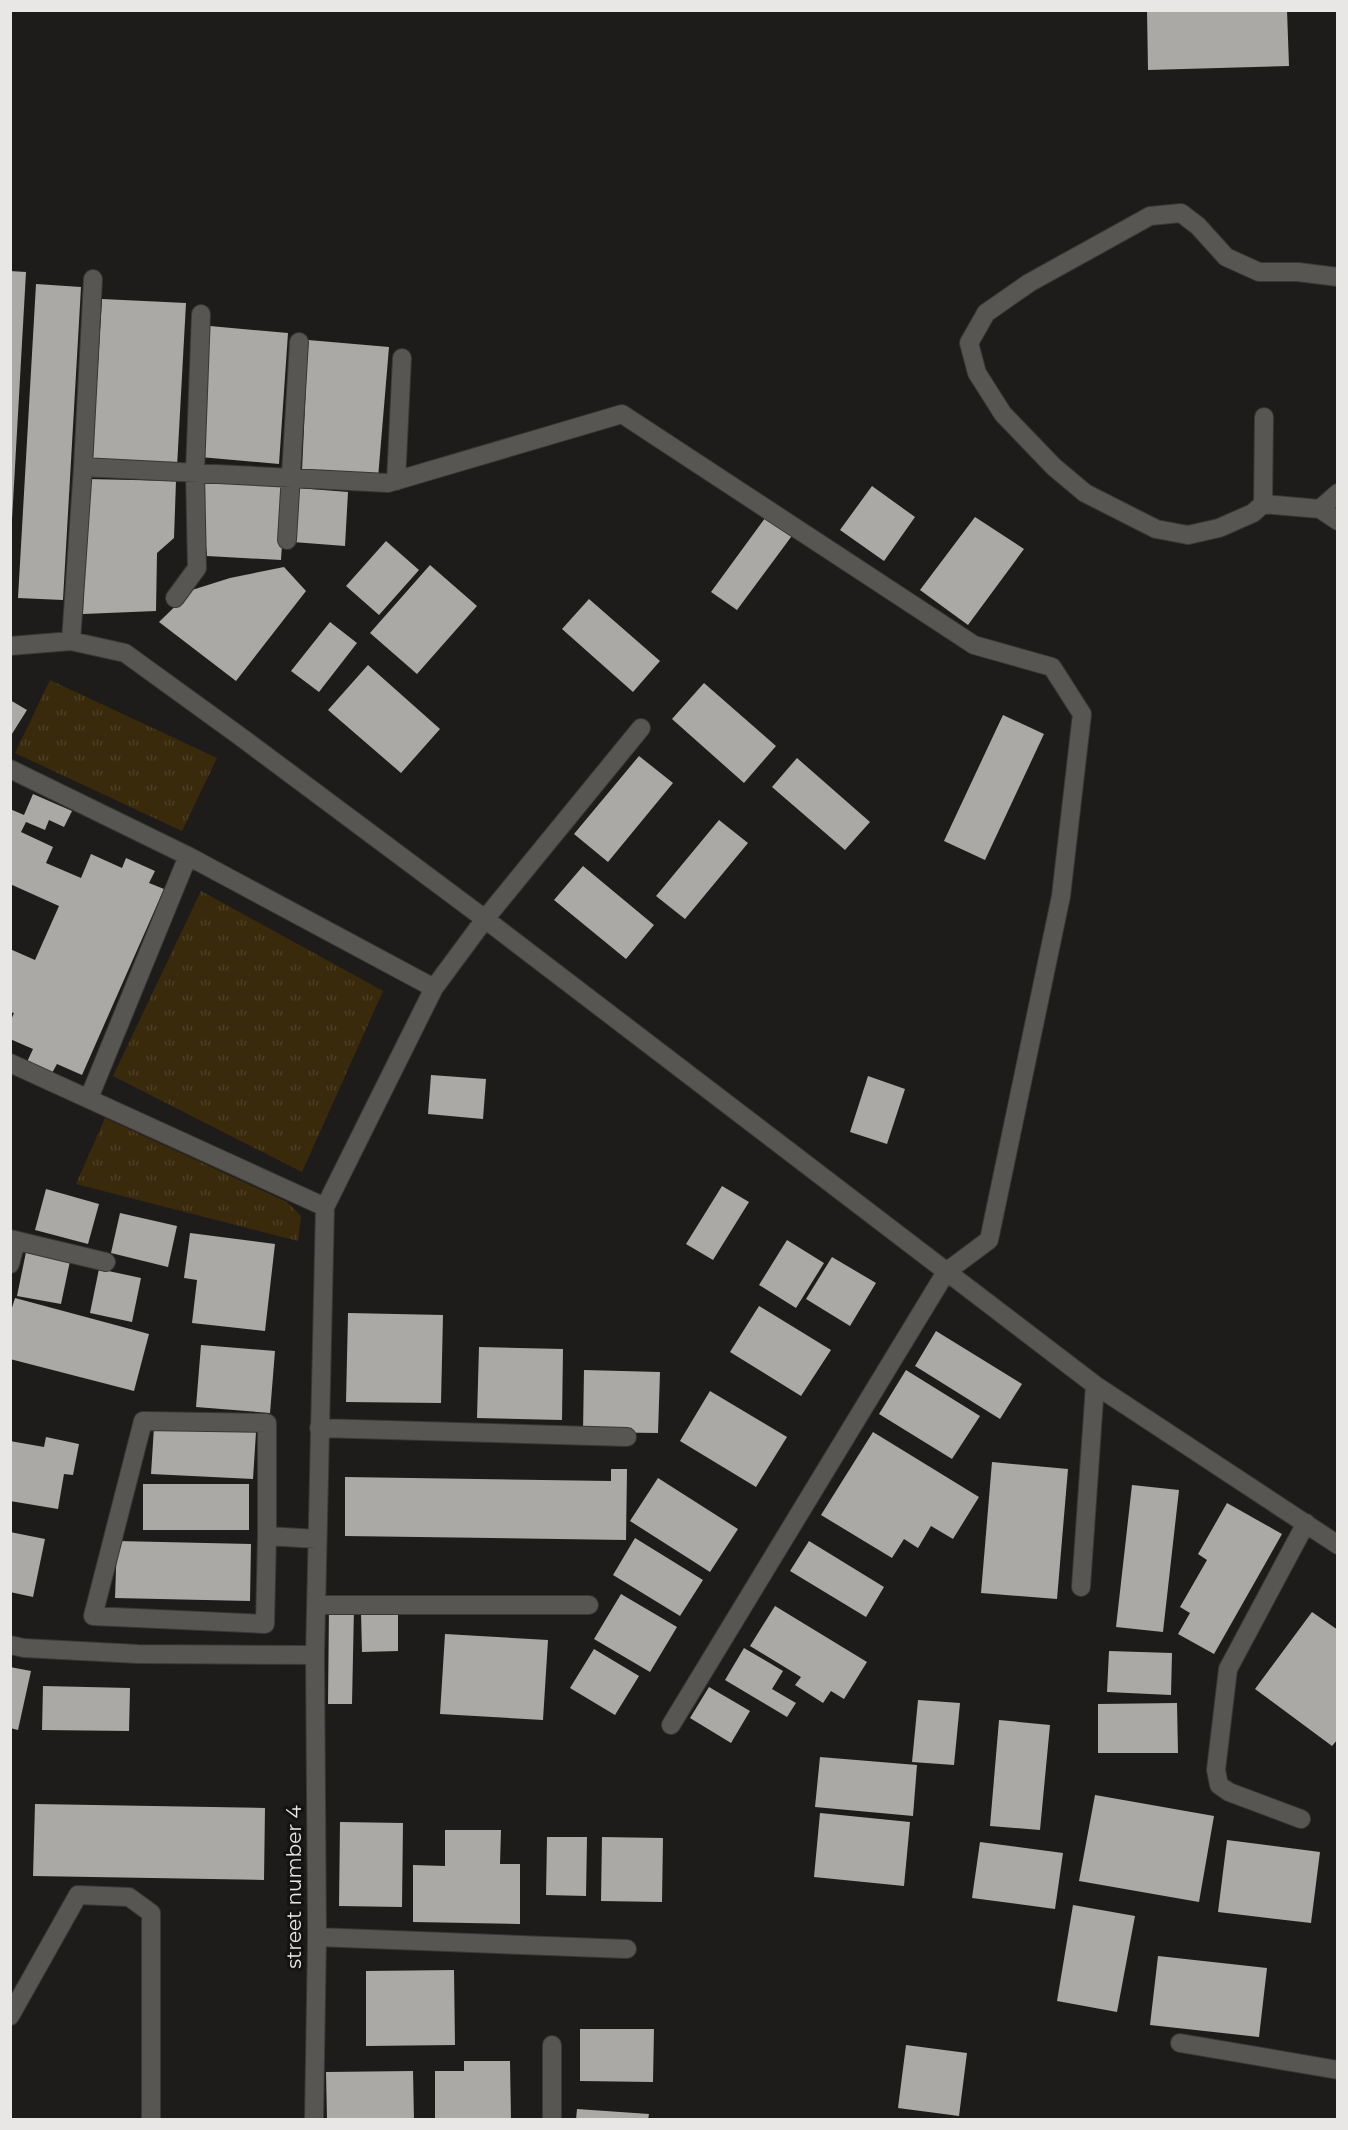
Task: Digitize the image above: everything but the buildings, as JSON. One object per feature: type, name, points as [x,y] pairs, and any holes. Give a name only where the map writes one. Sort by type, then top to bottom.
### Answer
[{"type":"street","points":[[1338,277],[1298,272],[1259,272],[1226,257],[1198,226],[1181,213],[1150,216],[1029,283],[986,313],[969,343],[977,373],[1003,414],[1054,467],[1085,493],[1156,529],[1188,535],[1219,528],[1252,513],[1263,504],[1320,509],[1338,521]]},
{"type":"street","points":[[71,641],[93,279]]},
{"type":"street","points":[[175,598],[197,568],[195,472],[201,314]]},
{"type":"street","points":[[287,540],[299,342]]},
{"type":"street","points":[[396,481],[402,358]]},
{"type":"street","points":[[83,467],[388,483],[622,414],[974,645],[1052,667],[1082,714],[1061,896],[989,1240],[946,1272],[671,1725]]},
{"type":"street","points":[[1263,504],[1264,417]]},
{"type":"street","points":[[1320,509],[1338,493]]},
{"type":"street","points":[[10,646],[71,641],[125,653],[485,920],[1095,1385],[1338,1545]]},
{"type":"street","points":[[10,1063],[325,1207],[434,987],[485,920],[641,728]]},
{"type":"street","points":[[10,769],[189,856],[434,987]]},
{"type":"street","points":[[89,1098],[189,856]]},
{"type":"street","name":"street number 4","points":[[314,2120],[317,1937],[315,1655],[325,1207]]},
{"type":"street","points":[[10,1263],[13,1240],[106,1262]]},
{"type":"street","points":[[1081,1587],[1095,1385]]},
{"type":"street","points":[[143,1421],[267,1423],[267,1536],[265,1624],[93,1616],[143,1421]]},
{"type":"street","points":[[319,1428],[627,1437]]},
{"type":"street","points":[[1301,1819],[1229,1792],[1219,1785],[1216,1770],[1228,1669],[1306,1523]]},
{"type":"street","points":[[267,1536],[317,1539]]},
{"type":"street","points":[[316,1605],[589,1605]]},
{"type":"street","points":[[10,1645],[24,1648],[138,1654],[315,1655]]},
{"type":"street","points":[[10,2016],[78,1895],[129,1896],[151,1913],[151,2120]]},
{"type":"street","points":[[317,1937],[627,1949]]},
{"type":"street","points":[[1180,2043],[1338,2070]]},
{"type":"street","points":[[552,2045],[552,2120]]},
{"type":"green space","points":[[50,680],[217,758],[182,831],[15,753]]},
{"type":"green space","points":[[201,891],[383,991],[302,1172],[113,1076]]},
{"type":"green space","points":[[105,1118],[287,1202],[301,1216],[298,1241],[76,1184]]}]
